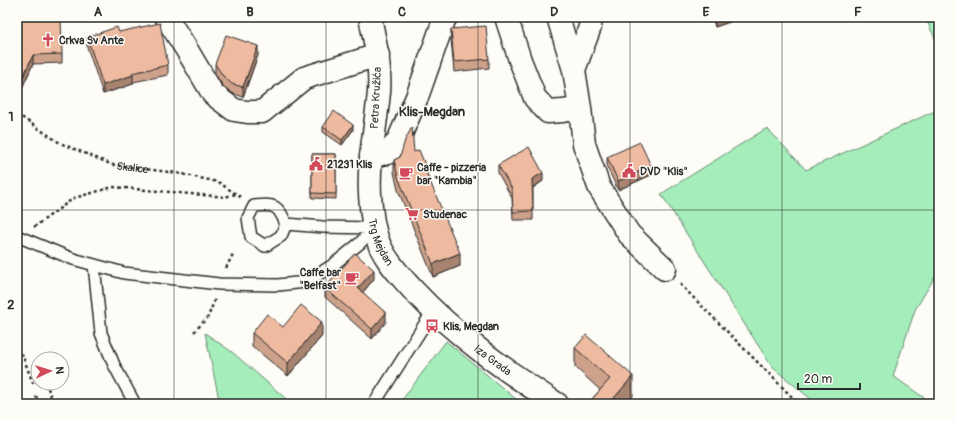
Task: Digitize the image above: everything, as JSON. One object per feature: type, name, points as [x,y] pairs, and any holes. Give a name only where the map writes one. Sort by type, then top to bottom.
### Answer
[{"type":"street","points":[[166,17],[212,94],[234,110],[262,112],[304,78],[378,55]]},
{"type":"street","name":"Petra Kružića","points":[[370,17],[378,55],[379,90],[371,156]]},
{"type":"street","points":[[506,17],[520,60],[535,98],[548,112],[580,108]]},
{"type":"street","points":[[558,17],[574,70],[584,144],[599,187],[629,234],[665,269]]},
{"type":"street","points":[[574,70],[590,27],[591,17]]},
{"type":"street","points":[[371,156],[388,153],[398,141],[417,97],[444,18]]},
{"type":"street","name":"Trg Mejdan","points":[[371,156],[370,193],[374,228],[382,250],[402,278],[433,311]]},
{"type":"street","name":"Iza Grada","points":[[433,311],[509,372],[557,404]]},
{"type":"lane","points":[[269,204],[280,210],[286,224],[281,236],[265,246],[251,236],[248,218],[254,206],[269,204]]},
{"type":"lane","points":[[286,224],[323,227],[374,228]]},
{"type":"lane","points":[[18,237],[73,259],[124,273],[219,284],[278,285],[306,282],[333,265],[354,248],[374,228]]},
{"type":"lane","points":[[94,265],[101,334],[114,365],[135,404]]},
{"type":"lane","points":[[374,404],[433,311]]},
{"type":"path","name":"Skalice","points":[[17,114],[60,143],[113,165],[177,174],[218,182],[254,206]]},
{"type":"path","points":[[18,237],[74,198],[113,187],[225,197],[236,194]]},
{"type":"path","points":[[665,269],[799,404]]},
{"type":"path","points":[[17,349],[22,354],[30,375]]},
{"type":"path","points":[[49,391],[53,404]]},
{"type":"path","points":[[36,396],[39,404]]},
{"type":"path","points":[[17,400],[19,404]]},
{"type":"green space","points":[[925,17],[939,17],[939,47]]},
{"type":"green space","points":[[939,109],[939,270],[915,310],[893,376],[933,404],[817,404],[772,367],[661,194],[767,128],[806,170]]},
{"type":"green space","points":[[205,333],[232,352],[292,404],[220,404]]},
{"type":"green space","points":[[446,341],[522,404],[399,404]]},
{"type":"building","points":[[17,17],[61,17],[62,54],[33,55],[17,90]]},
{"type":"building","points":[[160,23],[168,65],[132,73],[133,75],[103,85],[87,37],[117,27],[119,32]]},
{"type":"building","points":[[486,26],[489,59],[454,62],[451,29]]},
{"type":"building","points":[[226,35],[258,46],[243,87],[232,84],[223,76],[215,64]]},
{"type":"building","points":[[334,111],[353,125],[342,140],[323,127]]},
{"type":"building","points":[[412,127],[414,152],[419,150],[426,167],[424,167],[460,253],[433,264],[398,177],[394,160],[400,157],[405,140]]},
{"type":"building","points":[[640,142],[651,166],[618,181],[607,157]]},
{"type":"building","points":[[529,147],[543,173],[532,179],[533,211],[513,212],[512,189],[498,165]]},
{"type":"building","points":[[312,154],[336,154],[336,194],[312,193]]},
{"type":"building","points":[[355,253],[374,270],[358,288],[386,313],[372,329],[325,288]]},
{"type":"building","points":[[301,305],[322,322],[288,363],[252,333],[267,314],[283,327]]},
{"type":"building","points":[[586,335],[633,376],[609,404],[598,404],[592,399],[610,379],[575,348]]},
{"type":"place","name":"Crkva Sv Ante","points":[[48,40]]},
{"type":"place","name":"21231 Klis","points":[[316,164]]},
{"type":"place","name":"DVD \"Klis\"","points":[[629,171]]},
{"type":"place","name":"Caffe - pizzeria bar \"Kambia\"","points":[[406,173]]},
{"type":"place","name":"Studenac","points":[[412,214]]},
{"type":"place","name":"Caffe bar \"Belfast\"","points":[[352,278]]},
{"type":"place","name":"Klis, Megdan","points":[[432,326]]},
{"type":"district","name":"Klis-Megdan","points":[[432,112]]}]
